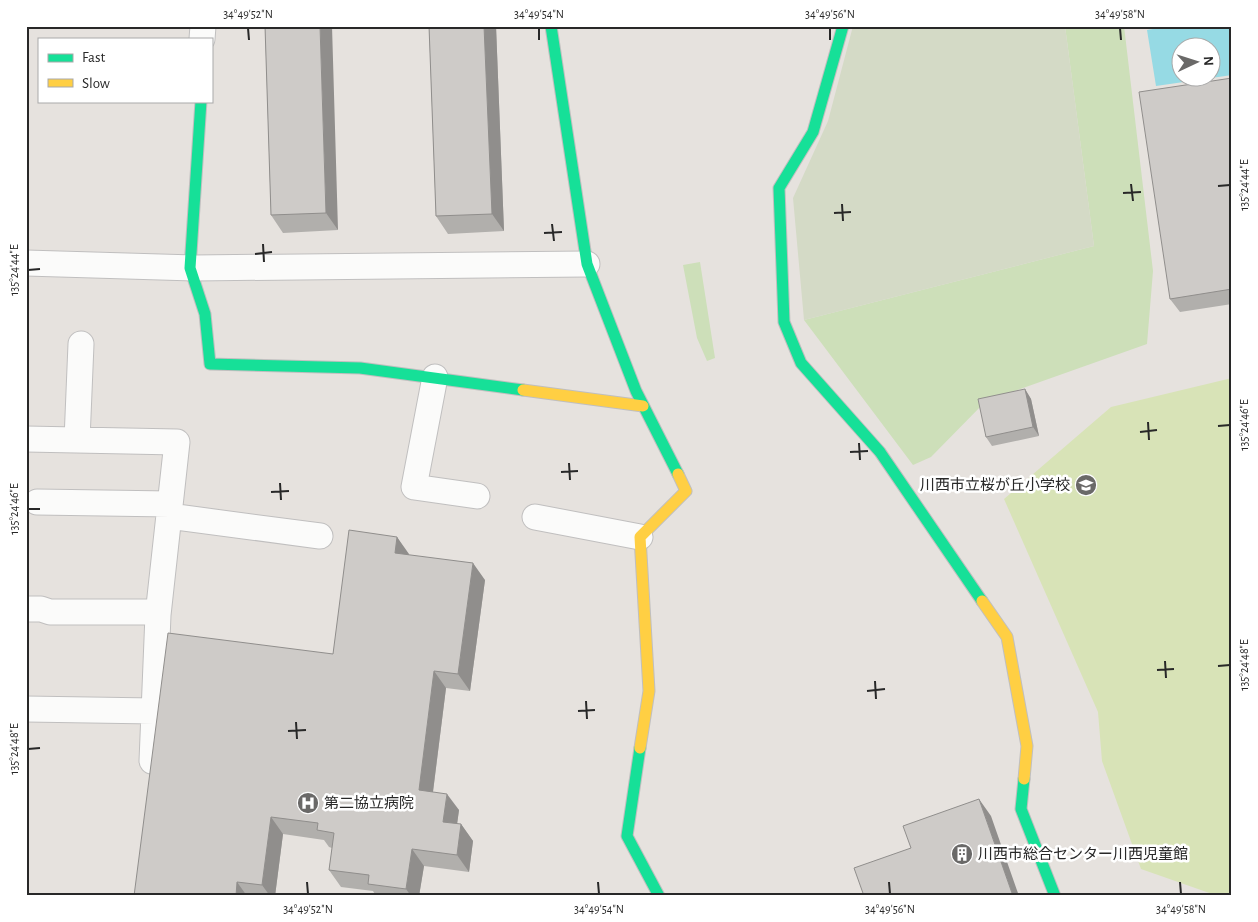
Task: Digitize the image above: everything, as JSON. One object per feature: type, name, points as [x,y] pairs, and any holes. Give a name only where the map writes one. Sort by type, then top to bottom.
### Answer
[{"type":"street","points":[[551,26],[587,264],[643,406],[686,492],[640,538],[649,690],[627,836],[659,896]]},
{"type":"street","points":[[843,26],[813,132],[779,188],[784,322],[800,364],[880,452],[1007,637],[1027,746],[1021,809],[1055,896]]},
{"type":"street","points":[[201,102],[190,268],[205,314],[210,364],[360,368],[643,406]]},
{"type":"street","points":[[26,263],[190,268],[587,264]]},
{"type":"street","points":[[77,440],[81,344]]},
{"type":"street","points":[[436,377],[414,487],[477,496]]},
{"type":"street","points":[[26,439],[177,442],[158,612],[152,761]]},
{"type":"street","points":[[37,502],[170,510],[320,536]]},
{"type":"street","points":[[535,517],[640,538]]},
{"type":"street","points":[[26,609],[41,609],[50,612],[158,612]]},
{"type":"street","points":[[26,709],[154,711]]},
{"type":"green space","points":[[853,26],[1065,26],[1094,246],[804,320],[793,198],[828,121]]},
{"type":"green space","points":[[1065,26],[1124,26],[1153,271],[1147,344],[986,401],[931,457],[913,465],[804,320],[1094,246]]},
{"type":"green space","points":[[700,262],[715,358],[707,361],[697,338],[683,265]]},
{"type":"green space","points":[[1232,378],[1232,896],[1218,896],[1141,869],[1102,761],[1098,712],[1004,499],[1111,407]]},
{"type":"water","points":[[1171,26],[1232,26],[1232,75],[1220,77],[1220,38],[1170,38],[1170,84],[1156,86],[1147,30]]},
{"type":"building","points":[[265,26],[320,26],[326,213],[271,215]]},
{"type":"building","points":[[429,26],[484,26],[492,214],[436,216]]},
{"type":"building","points":[[1232,78],[1232,289],[1170,299],[1139,92],[1170,87],[1220,88],[1220,80]]},
{"type":"building","points":[[1025,389],[1033,427],[986,437],[978,399]]},
{"type":"building","points":[[349,530],[397,537],[395,553],[473,563],[458,674],[434,671],[419,790],[447,794],[443,822],[461,824],[457,855],[412,849],[406,889],[368,884],[369,875],[329,870],[334,833],[317,830],[318,823],[271,817],[262,885],[237,882],[236,896],[134,896],[168,633],[333,654]]},
{"type":"building","name":"川西市総合センター川西児童館","points":[[979,799],[1013,896],[864,896],[854,868],[911,848],[903,826]]},
{"type":"traffic: fast","points":[[551,26],[587,264],[636,391],[678,474]]},
{"type":"traffic: fast","points":[[843,26],[813,132],[779,188],[784,322],[801,363],[880,452],[982,601]]},
{"type":"traffic: fast","points":[[201,102],[190,268],[205,314],[210,364],[360,368],[523,390]]},
{"type":"traffic: fast","points":[[640,748],[627,836],[659,896]]},
{"type":"traffic: fast","points":[[1024,779],[1021,809],[1055,896]]},
{"type":"traffic: slow","points":[[523,390],[643,406]]},
{"type":"traffic: slow","points":[[640,748],[649,691],[640,537],[686,491],[678,474]]},
{"type":"traffic: slow","points":[[982,601],[1007,637],[1027,746],[1024,779]]},
{"type":"place","name":"川西市立桜が丘小学校","points":[[1086,485]]},
{"type":"place","name":"第二協立病院","points":[[308,803]]},
{"type":"place","name":"川西市総合センター川西児童館","points":[[962,854]]}]
